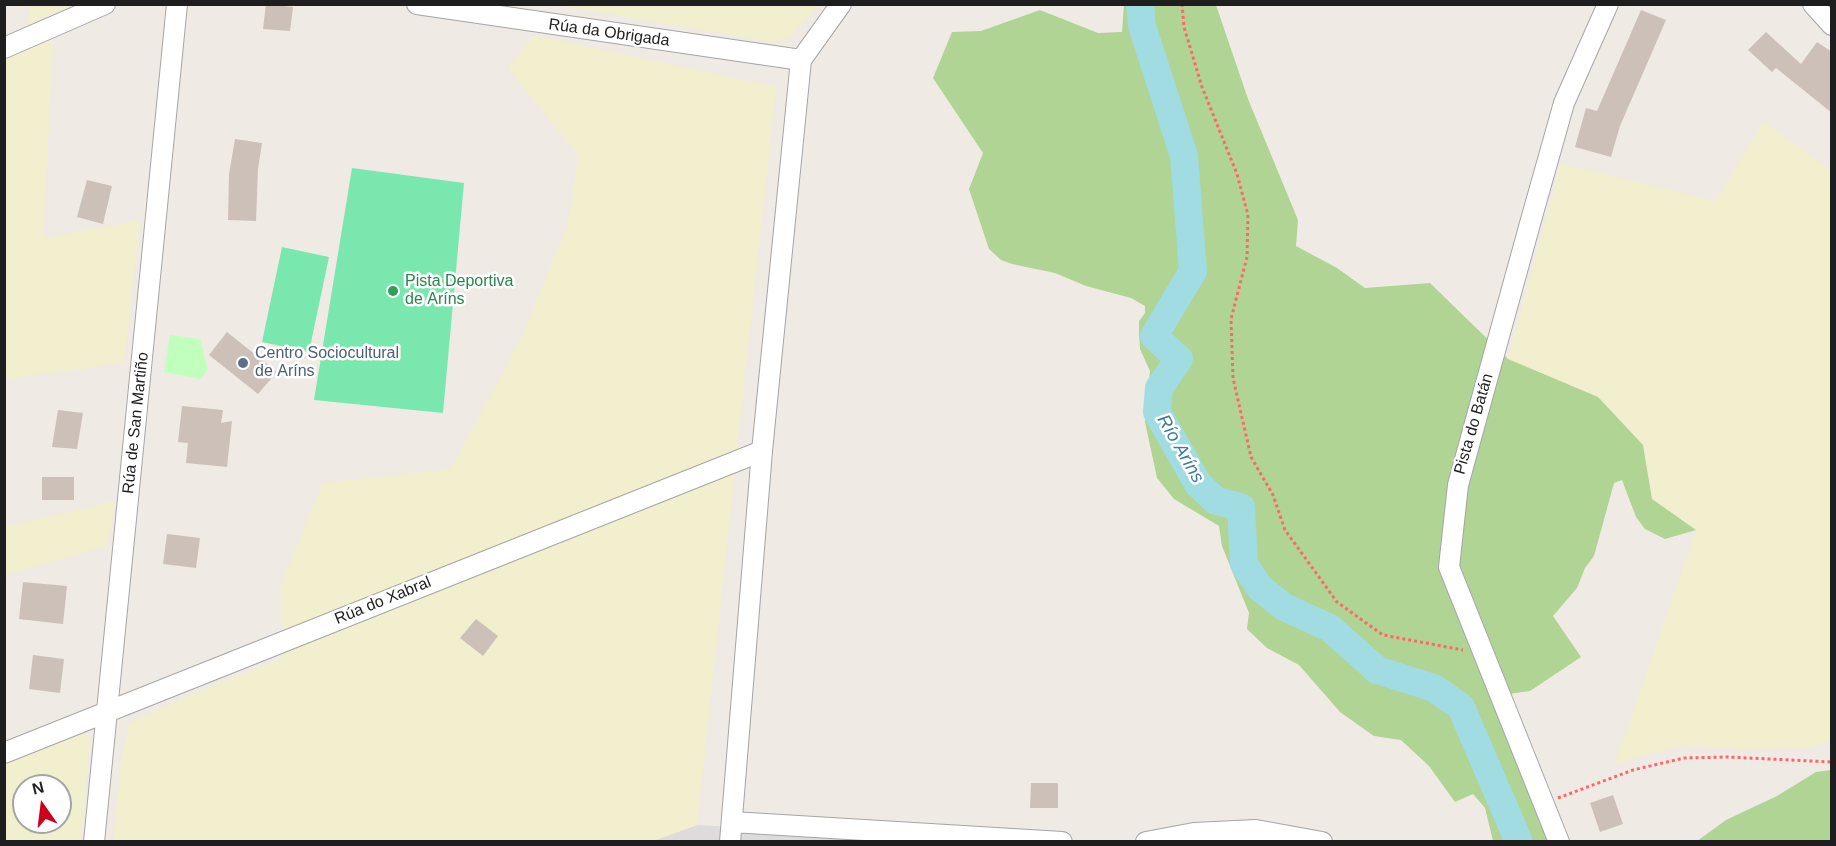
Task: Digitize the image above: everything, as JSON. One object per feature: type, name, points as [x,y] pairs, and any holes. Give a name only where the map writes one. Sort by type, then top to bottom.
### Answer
[{"type":"street","points":[[4,48],[105,4]]},
{"type":"street","name":"Rúa de San Martiño","points":[[94,842],[177,4]]},
{"type":"street","name":"Rúa da Obrigada","points":[[417,4],[801,60]]},
{"type":"street","points":[[730,842],[762,451],[800,93],[801,60],[841,4]]},
{"type":"street","name":"Pista do Batán","points":[[1559,842],[1449,567],[1458,485],[1564,103],[1608,4]]},
{"type":"street","points":[[1813,4],[1832,25]]},
{"type":"street","name":"Rúa do Xabral","points":[[4,753],[762,451]]},
{"type":"street","points":[[732,822],[1062,842]]},
{"type":"street","points":[[1146,842],[1194,833],[1256,830],[1322,842]]},
{"type":"path","points":[[1182,4],[1184,27],[1202,87],[1237,174],[1248,216],[1247,256],[1232,319],[1233,378],[1251,457],[1273,495],[1285,530],[1336,602],[1383,635],[1483,654]]},
{"type":"path","points":[[1545,804],[1579,788],[1684,758],[1728,757],[1832,762]]},
{"type":"shaded area","points":[[30,4],[73,5],[28,24]]},
{"type":"shaded area","points":[[818,4],[789,39],[773,42],[556,5]]},
{"type":"shaded area","points":[[534,35],[776,87],[697,825],[650,842],[113,842],[121,762],[129,723],[209,687],[281,659],[281,584],[323,483],[451,469],[522,336],[568,224],[578,155],[508,68]]},
{"type":"shaded area","points":[[47,39],[53,46],[43,238],[140,220],[124,363],[5,379],[4,57]]},
{"type":"shaded area","points":[[1764,122],[1831,170],[1831,740],[1806,748],[1742,749],[1682,745],[1615,764],[1696,530],[1652,499],[1643,445],[1508,359],[1561,164],[1715,201]]},
{"type":"shaded area","points":[[115,501],[107,546],[7,574],[5,588],[5,527]]},
{"type":"shaded area","points":[[74,732],[90,736],[81,841],[5,841],[4,762]]},
{"type":"shaded area","points":[[697,825],[1002,841],[650,842]]},
{"type":"green space","points":[[1124,5],[1216,5],[1248,99],[1298,220],[1296,246],[1337,268],[1365,288],[1430,283],[1508,359],[1598,397],[1643,445],[1652,499],[1696,530],[1665,539],[1645,529],[1636,517],[1622,480],[1614,483],[1594,556],[1585,568],[1577,588],[1553,616],[1581,657],[1530,691],[1509,694],[1549,841],[1493,841],[1485,808],[1473,794],[1455,802],[1429,766],[1401,740],[1374,736],[1340,712],[1299,665],[1267,648],[1247,629],[1249,613],[1222,546],[1219,526],[1174,499],[1157,478],[1145,422],[1150,371],[1140,349],[1139,321],[1145,313],[1145,306],[1131,298],[1086,286],[1055,273],[1001,260],[989,249],[969,189],[983,153],[933,78],[952,32],[981,31],[1040,10],[1098,33],[1122,32]]},
{"type":"green space","name":"Pista Deportiva de Aríns","points":[[352,168],[464,183],[443,413],[314,400]]},
{"type":"green space","points":[[282,247],[329,257],[309,352],[262,342]]},
{"type":"green space","points":[[170,335],[200,339],[208,370],[200,379],[164,372]]},
{"type":"green space","points":[[1831,770],[1831,841],[1697,841],[1726,820],[1777,796],[1816,772]]},
{"type":"building","points":[[266,4],[293,7],[290,31],[263,29]]},
{"type":"building","points":[[1641,10],[1666,20],[1620,126],[1611,157],[1575,147],[1586,108],[1597,111]]},
{"type":"building","points":[[1766,32],[1801,64],[1817,42],[1832,52],[1832,113],[1776,68],[1772,72],[1748,50]]},
{"type":"building","points":[[235,139],[262,143],[258,169],[256,221],[228,220],[229,174]]},
{"type":"building","points":[[87,180],[112,186],[103,224],[77,217]]},
{"type":"building","name":"Centro Sociocultural de Aríns","points":[[227,332],[277,372],[258,394],[209,355]]},
{"type":"building","points":[[182,406],[223,410],[221,423],[232,421],[227,467],[186,463],[188,443],[178,442]]},
{"type":"building","points":[[58,410],[83,413],[77,449],[52,447]]},
{"type":"building","points":[[42,477],[74,477],[74,500],[42,500]]},
{"type":"building","points":[[167,534],[200,538],[196,568],[163,564]]},
{"type":"building","points":[[23,582],[67,586],[63,624],[19,619]]},
{"type":"building","points":[[476,619],[498,636],[483,656],[460,638]]},
{"type":"building","points":[[33,655],[64,659],[60,693],[29,689]]},
{"type":"building","points":[[1031,783],[1058,783],[1058,808],[1030,808]]},
{"type":"building","points":[[1613,795],[1623,824],[1600,832],[1590,803]]},
{"type":"waterway","name":"Río Aríns","points":[[1140,4],[1142,26],[1184,156],[1193,271],[1154,336],[1179,359],[1159,388],[1157,412],[1198,484],[1216,501],[1241,507],[1244,564],[1260,588],[1284,607],[1330,628],[1377,670],[1434,688],[1461,707],[1519,842]]},
{"type":"place","name":"Pista Deportiva de Aríns","points":[[393,291]]},
{"type":"place","name":"Centro Sociocultural de Aríns","points":[[243,363]]}]
